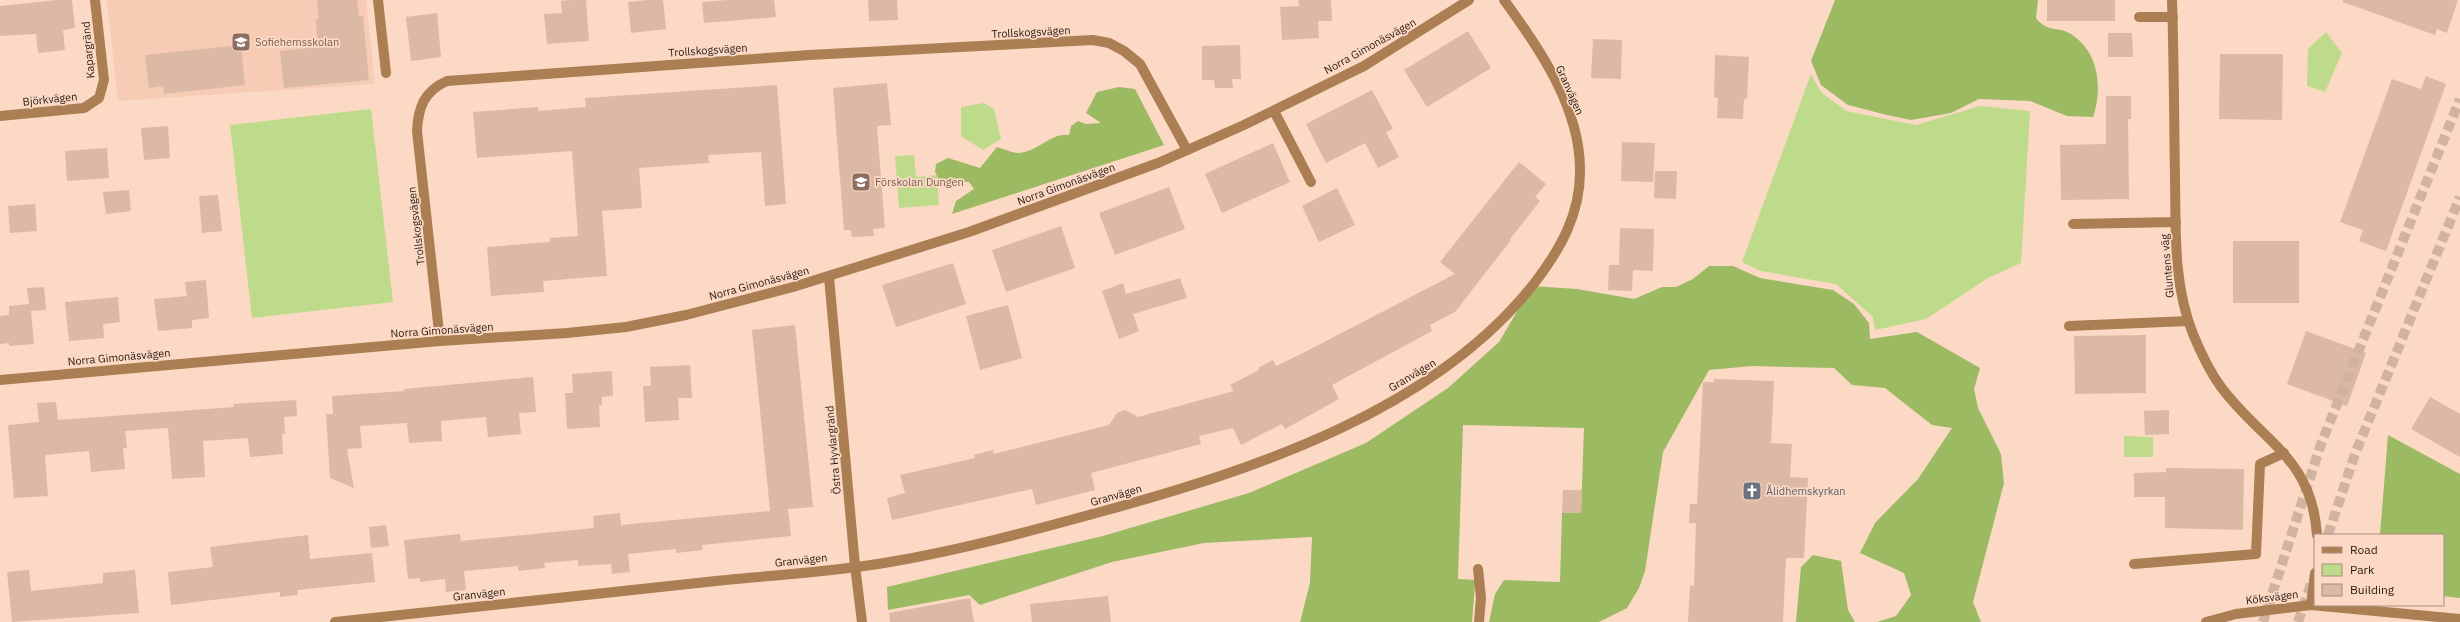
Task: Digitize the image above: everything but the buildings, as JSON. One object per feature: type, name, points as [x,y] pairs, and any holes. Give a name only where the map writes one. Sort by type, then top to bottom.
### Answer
[{"type":"street","name":"Kapargränd","points":[[95,0],[104,80],[99,98]]},
{"type":"street","points":[[378,0],[386,73]]},
{"type":"street","name":"Norra Gimonäsvägen","points":[[0,380],[440,341],[626,328],[686,315],[829,276],[995,223],[1158,163],[1274,110],[1364,66],[1444,18],[1469,0]]},
{"type":"street","name":"Granvägen","points":[[335,622],[890,562],[1024,533],[1190,487],[1251,465],[1318,438],[1428,380],[1504,320],[1553,259],[1565,237],[1579,196],[1581,176],[1580,153],[1566,105],[1531,39],[1504,0]]},
{"type":"street","name":"Gluntens väg","points":[[2172,0],[2176,222],[2179,286],[2188,321],[2221,387],[2284,453],[2300,473],[2310,494],[2317,534]]},
{"type":"street","points":[[2139,17],[2173,17]]},
{"type":"street","name":"Trollskogsvägen","points":[[440,341],[417,131],[417,116],[427,94],[436,86],[447,82],[809,55],[1093,40],[1109,43],[1124,51],[1140,64],[1187,150]]},
{"type":"street","name":"Björkvägen","points":[[0,116],[84,108],[99,98]]},
{"type":"street","points":[[1274,110],[1311,182]]},
{"type":"street","points":[[2073,224],[2176,222]]},
{"type":"street","name":"Östra Hyvlargränd","points":[[829,276],[855,566],[862,622]]},
{"type":"street","points":[[2069,326],[2188,321]]},
{"type":"street","points":[[2134,564],[2256,554],[2260,464],[2284,453]]},
{"type":"street","points":[[1478,569],[1481,598],[1479,622]]},
{"type":"street","points":[[2311,605],[2314,581]]},
{"type":"street","name":"Köksvägen","points":[[2206,622],[2236,614],[2314,605]]},
{"type":"street","name":"Köksvägen","points":[[2322,606],[2460,619]]},
{"type":"shaded area","name":"Sofiehemsskolan","points":[[107,0],[366,0],[375,84],[118,101]]},
{"type":"green space","points":[[1835,0],[2038,0],[2036,18],[2040,23],[2049,28],[2062,30],[2071,34],[2088,50],[2093,61],[2098,83],[2098,94],[2093,117],[2067,116],[2030,101],[1979,99],[1951,113],[1911,120],[1848,105],[1821,85],[1811,61]]},
{"type":"green space","points":[[2326,32],[2342,53],[2325,92],[2307,86],[2308,49]]},
{"type":"green space","points":[[1811,74],[1821,92],[1846,111],[1916,125],[1980,106],[2030,111],[2021,263],[1988,278],[1926,319],[1875,330],[1873,317],[1836,284],[1761,271],[1742,262]]},
{"type":"green space","points":[[1119,87],[1135,89],[1164,145],[952,214],[956,201],[974,189],[969,182],[940,181],[935,172],[936,164],[948,158],[980,168],[997,147],[1011,152],[1026,152],[1056,137],[1069,135],[1071,126],[1078,121],[1086,124],[1101,123],[1086,113],[1097,92]]},
{"type":"green space","points":[[984,103],[994,109],[1001,139],[983,150],[961,136],[961,107]]},
{"type":"green space","points":[[371,109],[393,302],[252,318],[230,125]]},
{"type":"green space","points":[[914,155],[916,177],[937,175],[939,205],[899,208],[895,156]]},
{"type":"green space","points":[[1709,266],[1733,266],[1760,278],[1833,290],[1854,304],[1869,323],[1870,339],[1917,332],[1980,368],[1974,389],[1978,408],[2001,454],[2004,483],[1973,602],[1981,622],[1877,622],[1896,616],[1911,595],[1904,573],[1860,553],[1875,523],[1918,479],[1952,428],[1932,425],[1885,388],[1852,385],[1834,368],[1752,366],[1709,370],[1663,452],[1645,571],[1639,588],[1627,608],[1599,622],[1489,622],[1495,594],[1504,580],[1560,582],[1562,513],[1581,513],[1584,428],[1463,425],[1458,579],[1479,580],[1475,586],[1472,622],[1300,622],[1310,583],[1312,537],[1204,543],[1112,562],[980,605],[969,595],[888,610],[887,587],[1103,536],[1249,493],[1366,443],[1448,388],[1499,342],[1532,286],[1577,289],[1634,299],[1662,287],[1676,287],[1693,279]]},
{"type":"green space","points":[[2388,435],[2460,474],[2460,598],[2444,596],[2444,534],[2380,534]]},
{"type":"green space","points":[[2124,436],[2153,437],[2153,457],[2124,457]]},
{"type":"green space","points":[[1813,555],[1841,561],[1848,610],[1855,622],[1796,622],[1801,567]]},
{"type":"tunnel","points":[[2263,622],[2321,444],[2460,99]]},
{"type":"tunnel","points":[[2328,534],[2355,454],[2460,197]]},
{"type":"tunnel","points":[[2298,622],[2311,584]]},
{"type":"place","name":"Sofiehemsskolan","points":[[241,42]]},
{"type":"place","name":"Förskolan Dungen","points":[[861,182]]},
{"type":"place","name":"Ålidhemskyrkan","points":[[1752,491]]}]
